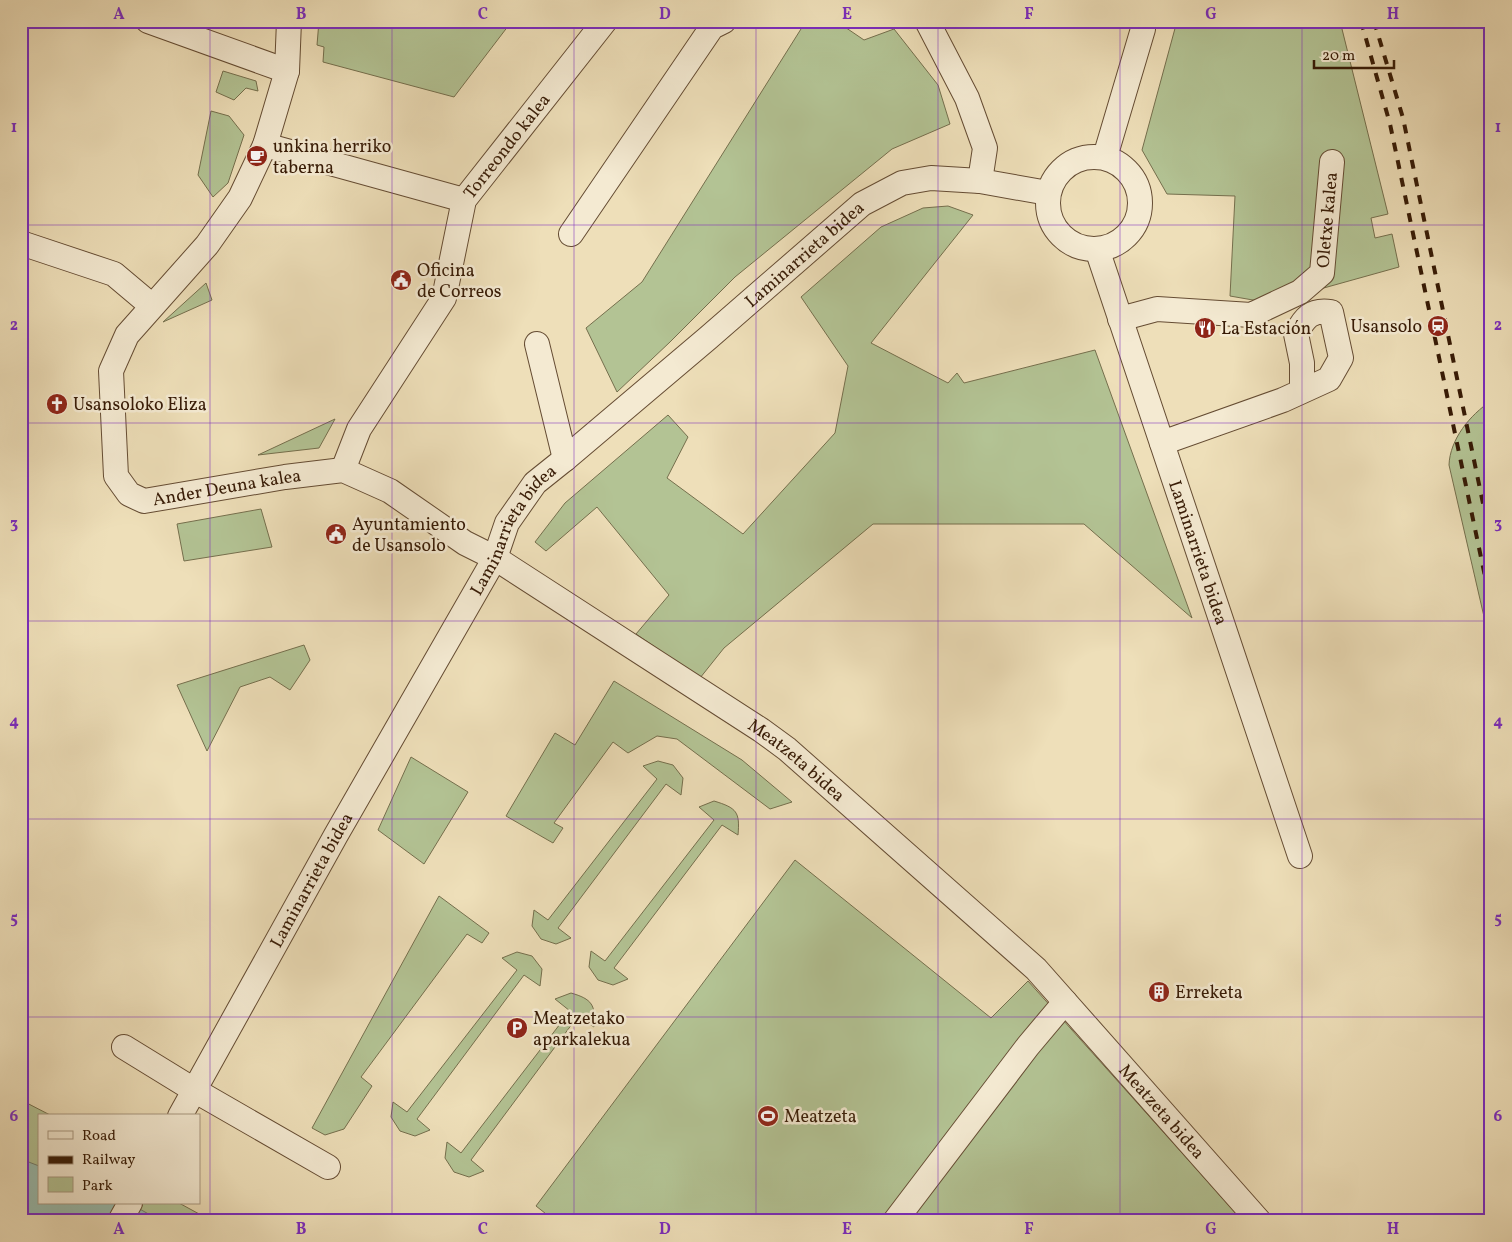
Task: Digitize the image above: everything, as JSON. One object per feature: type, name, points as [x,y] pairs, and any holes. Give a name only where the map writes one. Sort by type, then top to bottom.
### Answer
[{"type":"street","points":[[148,21],[287,71]]},
{"type":"street","name":"Ander Deuna kalea","points":[[289,21],[287,71],[265,145],[240,198],[207,245],[127,335],[112,371],[116,476],[128,494],[144,501],[343,470]]},
{"type":"street","name":"Torreondo kalea","points":[[343,470],[359,429],[444,298],[464,200],[605,21]]},
{"type":"street","points":[[571,234],[712,27],[724,21]]},
{"type":"street","points":[[927,21],[967,98],[985,148],[980,181]]},
{"type":"street","points":[[1105,157],[1143,29],[1143,21]]},
{"type":"street","points":[[265,145],[464,200]]},
{"type":"street","points":[[1090,156],[1105,157],[1119,163],[1130,173],[1138,185],[1141,200],[1140,214],[1134,228],[1124,239],[1112,246],[1097,249],[1083,248],[1070,243],[1059,233],[1051,221],[1048,193],[1054,179],[1063,167],[1076,160],[1090,156]]},
{"type":"street","name":"Oletxe kalea","points":[[1120,318],[1157,310],[1251,315],[1300,292],[1322,273],[1332,162]]},
{"type":"street","name":"Laminarrieta bidea","points":[[181,1114],[336,835],[495,558],[507,523],[535,482],[565,459],[708,338],[862,204],[902,183],[931,178],[980,181],[1048,193]]},
{"type":"street","points":[[21,243],[114,274],[152,306]]},
{"type":"street","name":"Laminarrieta bidea","points":[[1097,249],[1300,856]]},
{"type":"street","points":[[537,344],[565,459]]},
{"type":"street","points":[[1162,443],[1283,400],[1302,391]]},
{"type":"street","points":[[343,470],[390,491],[465,543],[495,558]]},
{"type":"street","name":"Meatzeta bidea","points":[[495,558],[761,730],[787,749],[1036,969],[1259,1221]]},
{"type":"street","points":[[895,1221],[1022,1054],[1065,1002]]},
{"type":"street","points":[[124,1047],[194,1090],[328,1167]]},
{"type":"street","points":[[120,1221],[129,1204]]},
{"type":"green space","points":[[319,21],[512,21],[454,97],[323,62],[324,47],[317,45]]},
{"type":"green space","points":[[806,21],[836,21],[864,40],[894,29],[938,85],[950,124],[892,149],[735,277],[617,392],[586,328],[642,282]]},
{"type":"green space","points":[[1177,21],[1340,21],[1388,214],[1371,218],[1375,238],[1392,234],[1399,267],[1270,303],[1230,296],[1235,196],[1167,194],[1142,150]]},
{"type":"green space","points":[[223,71],[256,81],[258,91],[246,88],[234,100],[216,92]]},
{"type":"green space","points":[[211,111],[229,116],[244,135],[228,183],[213,197],[198,175]]},
{"type":"green space","points":[[948,206],[973,215],[871,343],[948,383],[957,373],[964,383],[1095,350],[1192,618],[1084,524],[873,524],[724,648],[700,678],[636,634],[669,595],[597,507],[546,551],[535,542],[565,503],[668,415],[688,437],[667,478],[743,534],[835,433],[848,366],[801,297],[881,227],[923,208]]},
{"type":"green space","points":[[206,283],[212,300],[163,322]]},
{"type":"green space","points":[[1491,401],[1491,647],[1449,465],[1453,446],[1462,428]]},
{"type":"green space","points":[[335,419],[319,448],[258,455]]},
{"type":"green space","points":[[261,509],[272,547],[184,561],[177,524]]},
{"type":"green space","points":[[304,645],[310,660],[290,690],[270,677],[240,687],[207,751],[177,685]]},
{"type":"green space","points":[[614,681],[742,760],[792,802],[770,809],[677,739],[657,736],[628,753],[613,742],[554,823],[563,828],[553,843],[506,816],[555,733],[575,745]]},
{"type":"green space","points":[[411,757],[468,792],[424,864],[378,830]]},
{"type":"green space","points":[[658,761],[673,765],[683,778],[681,795],[666,784],[558,928],[571,938],[556,944],[541,939],[532,926],[534,910],[548,920],[657,779],[643,766]]},
{"type":"green space","points":[[714,801],[728,806],[735,812],[738,821],[738,835],[722,825],[614,968],[628,979],[613,985],[598,980],[589,967],[591,951],[605,961],[714,820],[699,807]]},
{"type":"green space","name":"Meatzeta","points":[[795,860],[991,1018],[1028,981],[1243,1221],[555,1221],[536,1206]]},
{"type":"green space","points":[[439,896],[489,933],[482,943],[467,934],[361,1077],[372,1086],[344,1129],[325,1135],[312,1128]]},
{"type":"green space","points":[[517,952],[532,956],[542,969],[540,986],[524,975],[417,1119],[430,1130],[415,1136],[400,1131],[391,1117],[393,1102],[407,1112],[517,970],[502,958]]},
{"type":"green space","points":[[571,993],[584,998],[591,1004],[594,1013],[594,1027],[578,1016],[471,1160],[484,1171],[469,1177],[454,1172],[445,1158],[447,1142],[461,1153],[570,1011],[555,999]]},
{"type":"green space","points":[[21,1100],[48,1114],[38,1114],[38,1204],[181,1204],[212,1221],[21,1221]]},
{"type":"water","points":[[21,1159],[38,1166],[38,1204],[131,1204],[161,1221],[21,1221]]},
{"type":"railway","points":[[1361,21],[1390,124],[1491,605]]},
{"type":"railway","points":[[1374,21],[1403,118],[1491,542]]},
{"type":"place","name":"unkina herriko taberna","points":[[257,156]]},
{"type":"place","name":"Oficina de Correos","points":[[401,280]]},
{"type":"place","name":"Usansolo","points":[[1438,326]]},
{"type":"place","name":"La Estación","points":[[1205,328]]},
{"type":"place","name":"Usansoloko Eliza","points":[[57,404]]},
{"type":"place","name":"Ayuntamiento de Usansolo","points":[[336,534]]},
{"type":"place","name":"Erreketa","points":[[1159,992]]},
{"type":"place","name":"Meatzetako aparkalekua","points":[[517,1028]]},
{"type":"place","name":"Meatzeta","points":[[768,1116]]}]
